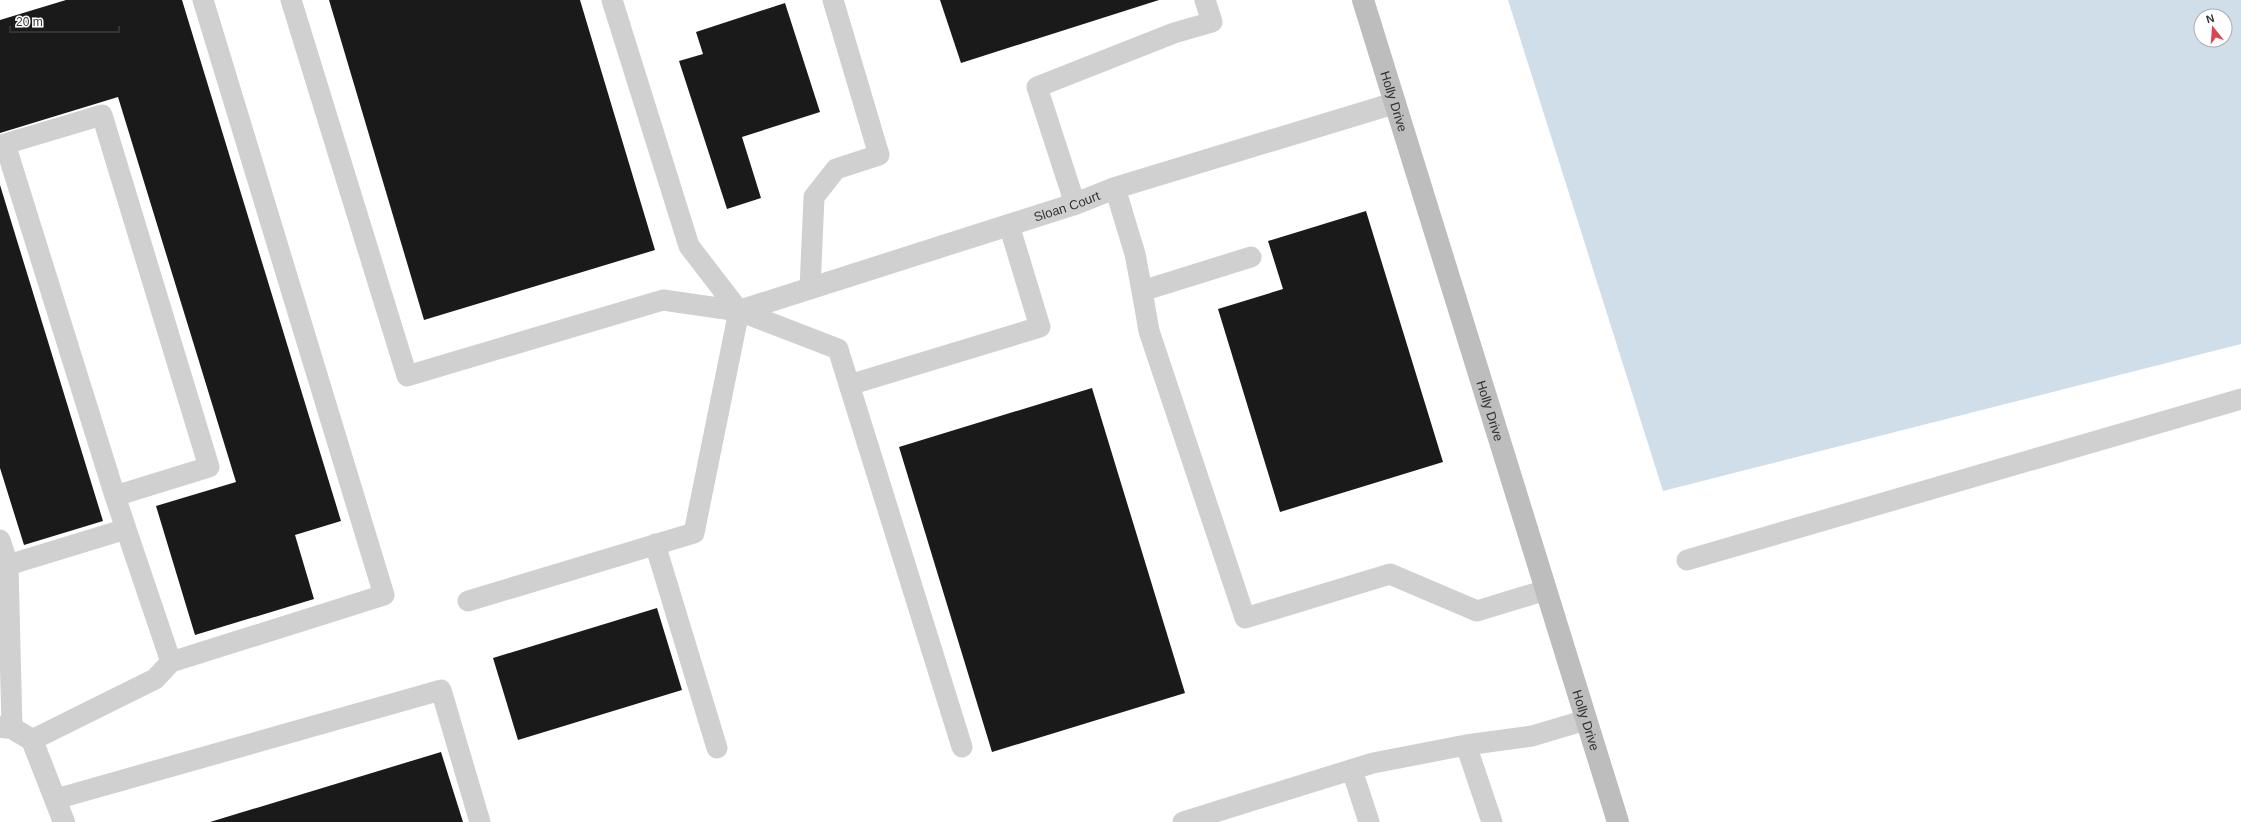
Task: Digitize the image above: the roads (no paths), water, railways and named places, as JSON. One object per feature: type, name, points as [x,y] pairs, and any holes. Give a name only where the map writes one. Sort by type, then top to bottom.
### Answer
[{"type":"street","name":"Holly Drive","points":[[1363,0],[1618,822]]},
{"type":"street","name":"Sloan Court","points":[[740,311],[1075,204],[1115,188],[1395,103]]},
{"type":"street","points":[[6,728],[32,740],[56,798],[64,822]]},
{"type":"lane","points":[[32,740],[155,679],[171,662],[384,595],[203,0]]},
{"type":"lane","points":[[291,0],[407,376],[663,300],[740,311],[838,349],[962,747]]},
{"type":"lane","points":[[468,600],[694,533],[740,311],[689,246],[612,0]]},
{"type":"lane","points":[[810,289],[814,197],[836,169],[879,155],[833,0]]},
{"type":"lane","points":[[1075,204],[1037,87],[1174,33],[1212,22],[1205,0]]},
{"type":"lane","points":[[115,496],[209,467],[102,115],[5,144],[115,496],[171,662]]},
{"type":"lane","points":[[1115,188],[1135,254],[1149,331],[1245,618],[1390,574],[1476,611],[1546,590]]},
{"type":"lane","points":[[849,385],[1040,327],[1009,225]]},
{"type":"lane","points":[[1142,291],[1251,257]]},
{"type":"lane","points":[[1687,560],[2241,399]]},
{"type":"lane","points":[[8,565],[126,529]]},
{"type":"lane","points":[[0,540],[8,565],[6,728]]},
{"type":"lane","points":[[655,544],[717,748]]},
{"type":"lane","points":[[56,798],[441,690],[480,822]]},
{"type":"lane","points":[[1183,822],[1373,763],[1466,745],[1532,736],[1586,720]]},
{"type":"lane","points":[[1466,745],[1492,822]]},
{"type":"lane","points":[[1352,770],[1369,822]]}]
